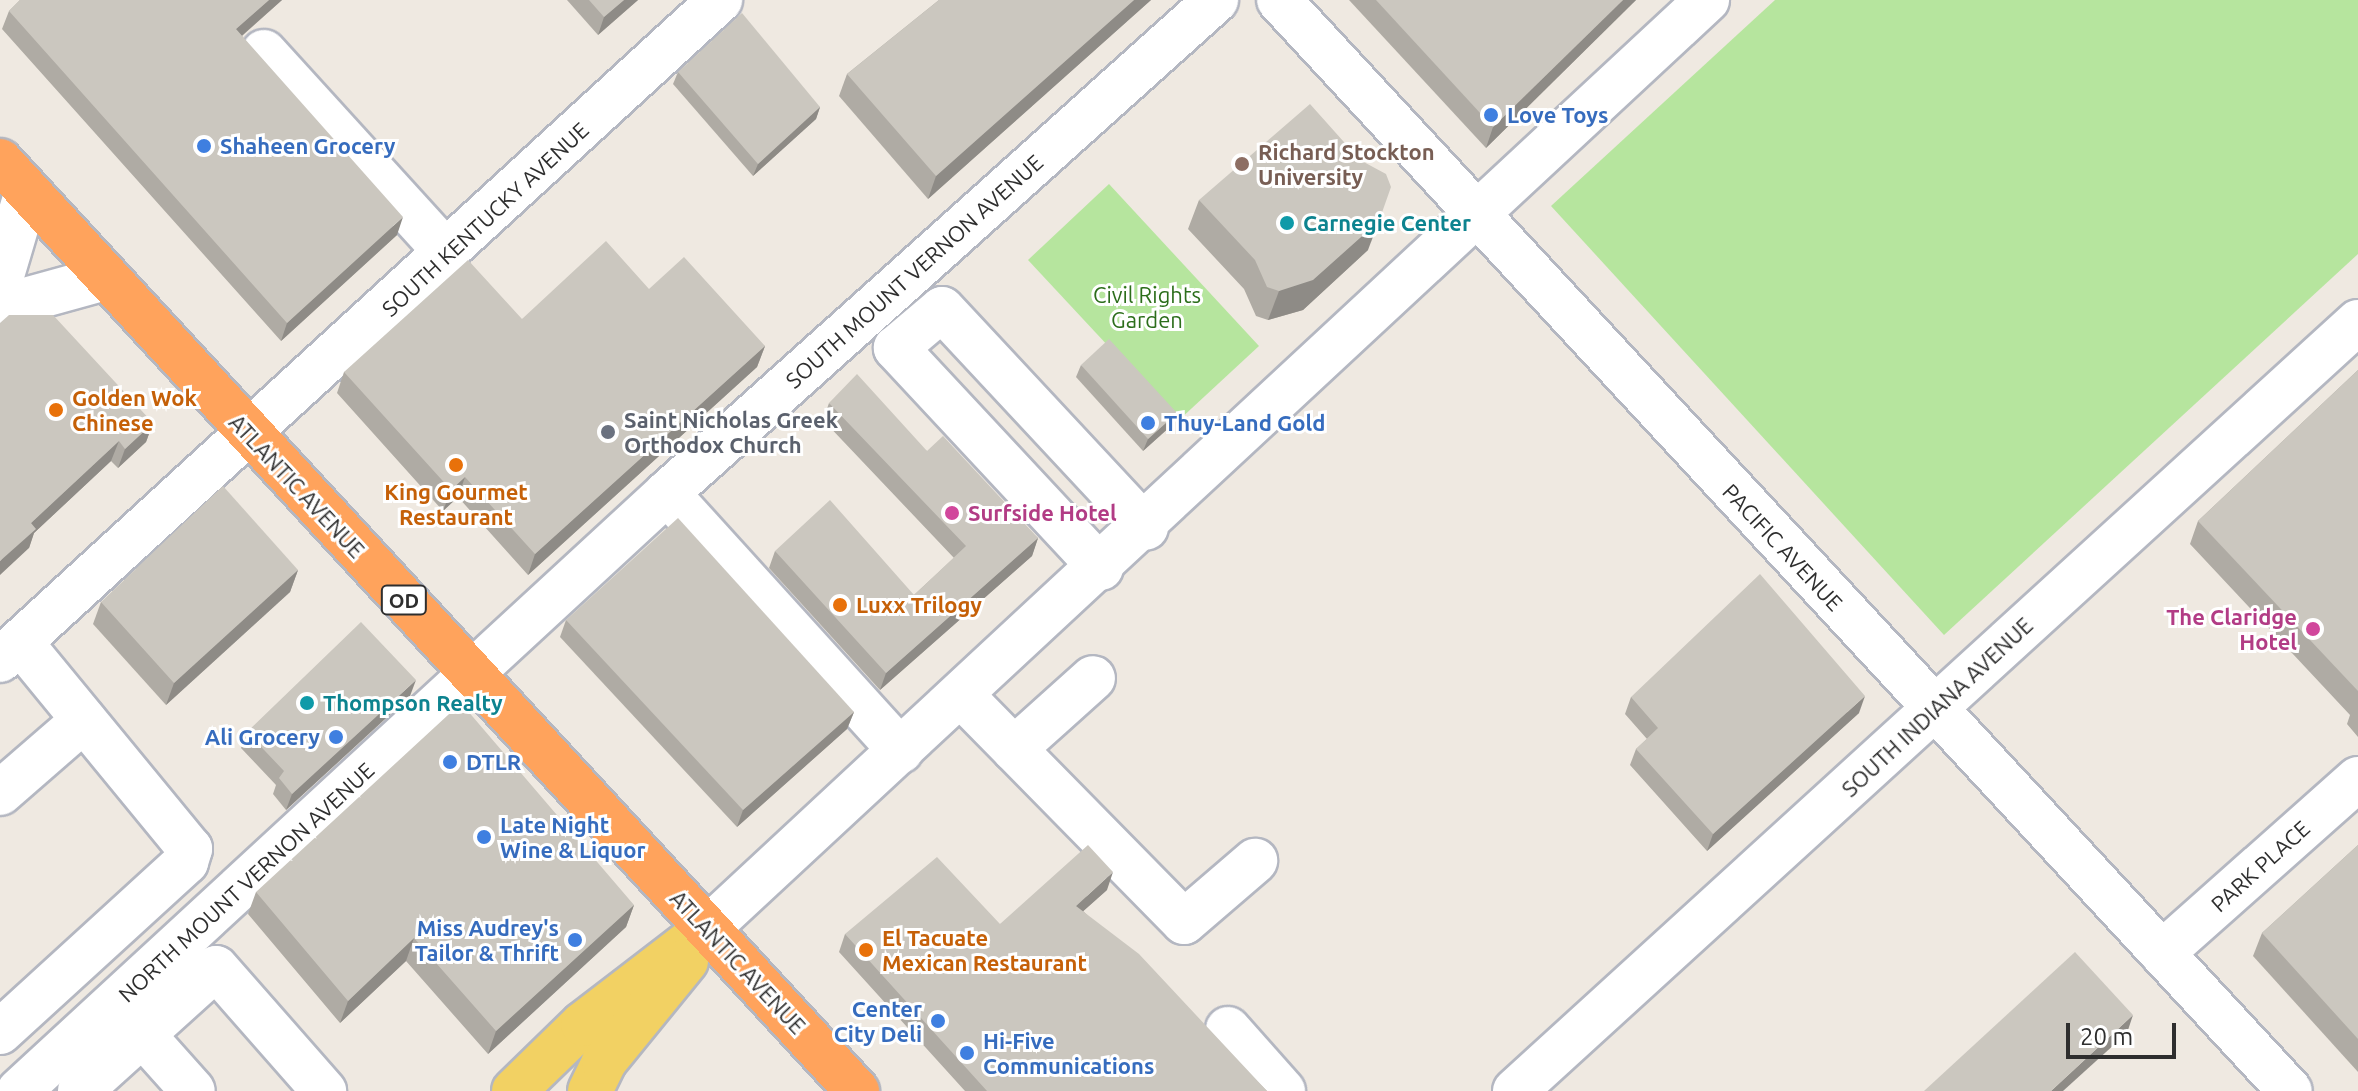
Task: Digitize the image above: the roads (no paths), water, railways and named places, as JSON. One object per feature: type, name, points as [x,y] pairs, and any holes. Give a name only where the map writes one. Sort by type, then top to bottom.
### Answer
[{"type":"highway","name":"ATLANTIC AVENUE","points":[[14,176],[248,434],[473,673],[857,1091]]},
{"type":"main road","points":[[514,1091],[583,1024],[707,929]]},
{"type":"main road","points":[[590,1091],[604,1062],[655,1007],[707,929]]},
{"type":"street","name":"SOUTH KENTUCKY AVENUE","points":[[10,651],[448,254],[720,0]]},
{"type":"street","name":"SOUTH MOUNT VERNON AVENUE","points":[[473,673],[667,493],[1216,0]]},
{"type":"street","name":"PACIFIC AVENUE","points":[[1279,0],[2290,1091]]},
{"type":"street","points":[[707,929],[1146,528],[1479,215],[1521,168],[1707,0]]},
{"type":"street","points":[[264,52],[448,254]]},
{"type":"street","points":[[0,282],[14,176]]},
{"type":"street","points":[[911,274],[1146,528]]},
{"type":"street","points":[[0,307],[105,278]]},
{"type":"street","points":[[896,348],[942,309]]},
{"type":"street","points":[[866,313],[1101,568]]},
{"type":"street","name":"SOUTH INDIANA AVENUE","points":[[1537,1085],[1934,709],[2358,322]]},
{"type":"street","points":[[667,493],[901,751]]},
{"type":"street","points":[[0,1032],[186,862],[190,849],[84,720],[10,651]]},
{"type":"street","name":"NORTH MOUNT VERNON AVENUE","points":[[19,1091],[473,673]]},
{"type":"street","points":[[1014,749],[1093,678]]},
{"type":"street","points":[[961,695],[1184,922],[1255,861]]},
{"type":"street","points":[[0,793],[84,720]]},
{"type":"street","name":"PARK PLACE","points":[[2162,953],[2358,779]]},
{"type":"street","points":[[80,1091],[216,968],[324,1091]]},
{"type":"street","points":[[1228,1029],[1283,1091]]},
{"type":"street","points":[[142,1034],[193,1091]]},
{"type":"place","name":"Love Toys","points":[[1491,115]]},
{"type":"place","name":"Shaheen Grocery","points":[[204,146]]},
{"type":"place","name":"Richard Stockton University","points":[[1242,164]]},
{"type":"place","name":"Carnegie Center","points":[[1287,223]]},
{"type":"place","name":"Golden Wok Chinese","points":[[56,410]]},
{"type":"place","name":"Thuy-Land Gold","points":[[1148,423]]},
{"type":"place","name":"Saint Nicholas Greek Orthodox Church","points":[[608,432]]},
{"type":"place","name":"King Gourmet Restaurant","points":[[456,465]]},
{"type":"place","name":"Surfside Hotel","points":[[952,513]]},
{"type":"place","name":"Luxx Trilogy","points":[[840,605]]},
{"type":"place","name":"The Claridge Hotel","points":[[2313,629]]},
{"type":"place","name":"Thompson Realty","points":[[307,703]]},
{"type":"place","name":"Ali Grocery","points":[[336,737]]},
{"type":"place","name":"DTLR","points":[[450,762]]},
{"type":"place","name":"Late Night Wine & Liquor","points":[[484,837]]},
{"type":"place","name":"Miss Audrey's Tailor & Thrift","points":[[575,940]]},
{"type":"place","name":"El Tacuate Mexican Restaurant","points":[[866,950]]},
{"type":"place","name":"Center City Deli","points":[[938,1021]]},
{"type":"place","name":"Hi-Five Communications","points":[[967,1053]]},
{"type":"park label","name":"Civil Rights Garden","points":[[1147,306]]}]
